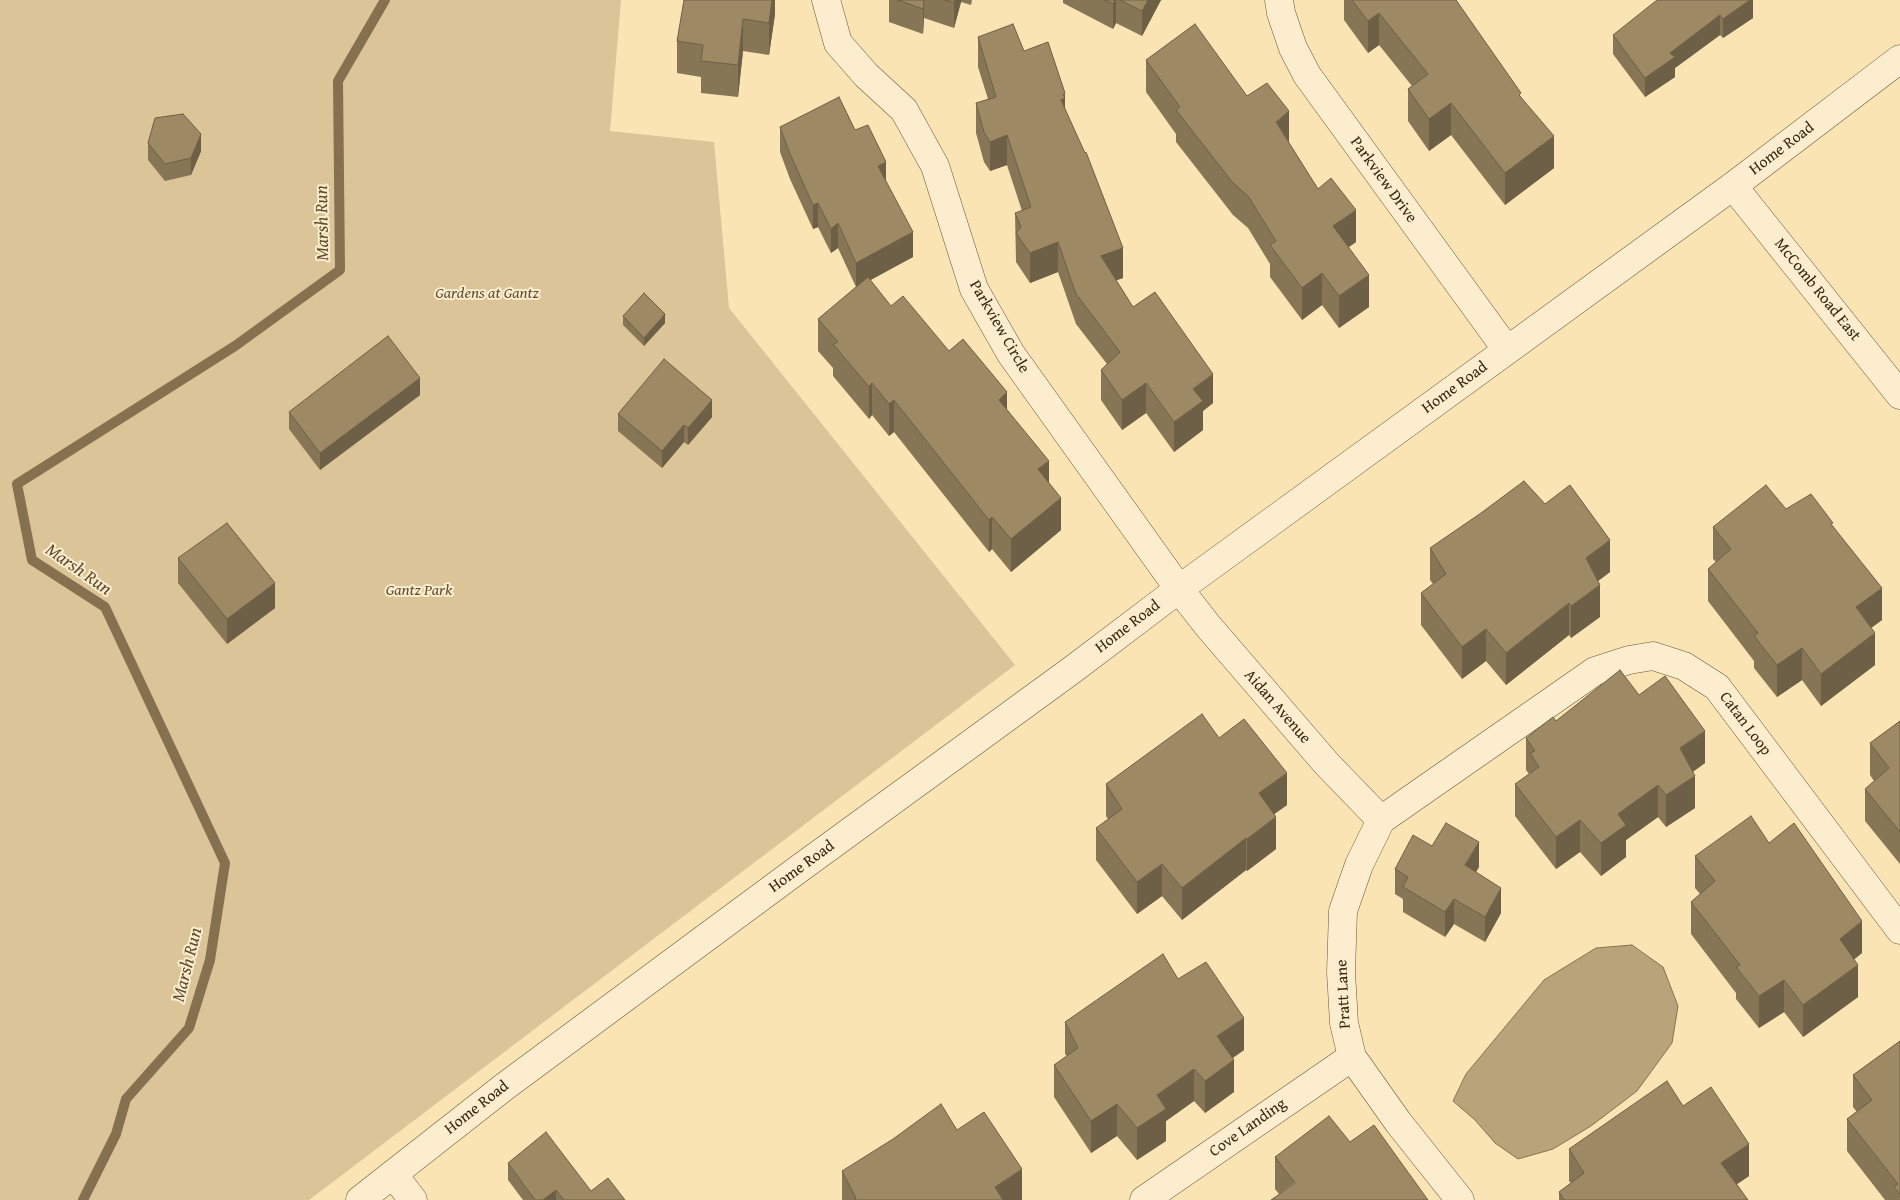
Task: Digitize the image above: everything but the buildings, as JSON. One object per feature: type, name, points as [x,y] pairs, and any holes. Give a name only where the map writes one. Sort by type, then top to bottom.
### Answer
[{"type":"street","name":"Parkview Circle","points":[[826,0],[838,43],[866,75],[904,110],[935,166],[974,288],[1011,354],[1179,589]]},
{"type":"street","name":"Parkview Drive","points":[[1279,0],[1281,13],[1293,48],[1307,75],[1507,350]]},
{"type":"street","name":"Home Road","points":[[360,1200],[512,1081],[788,876],[1733,186],[1900,59]]},
{"type":"street","name":"McComb Road East","points":[[1733,186],[1900,395]]},
{"type":"street","name":"Aidan Avenue","points":[[1179,589],[1208,626],[1326,763],[1381,820]]},
{"type":"street","name":"Catan Loop","points":[[1381,820],[1595,671],[1629,660],[1653,656],[1684,666],[1717,687],[1900,930]]},
{"type":"street","name":"Pratt Lane","points":[[1381,820],[1358,865],[1343,911],[1341,972],[1344,1023],[1352,1056],[1398,1122],[1460,1200]]},
{"type":"street","name":"Cove Landing","points":[[1144,1200],[1352,1056]]},
{"type":"street","points":[[393,1174],[413,1200]]},
{"type":"green space","name":"Gantz Park","points":[[0,0],[621,0],[610,131],[714,142],[729,308],[1015,665],[309,1200],[0,1200]]},
{"type":"shaded area","points":[[1632,945],[1663,967],[1678,1006],[1672,1043],[1637,1091],[1591,1126],[1553,1149],[1518,1159],[1495,1143],[1475,1120],[1453,1101],[1466,1074],[1544,980],[1596,948]]},
{"type":"waterway","name":"Marsh Run","points":[[83,1200],[116,1134],[126,1099],[189,1028],[210,960],[225,863],[105,607],[32,560],[17,484],[235,346],[340,270],[338,81],[385,0]]},
{"type":"park label","name":"Gardens at Gantz","points":[[487,294]]}]
